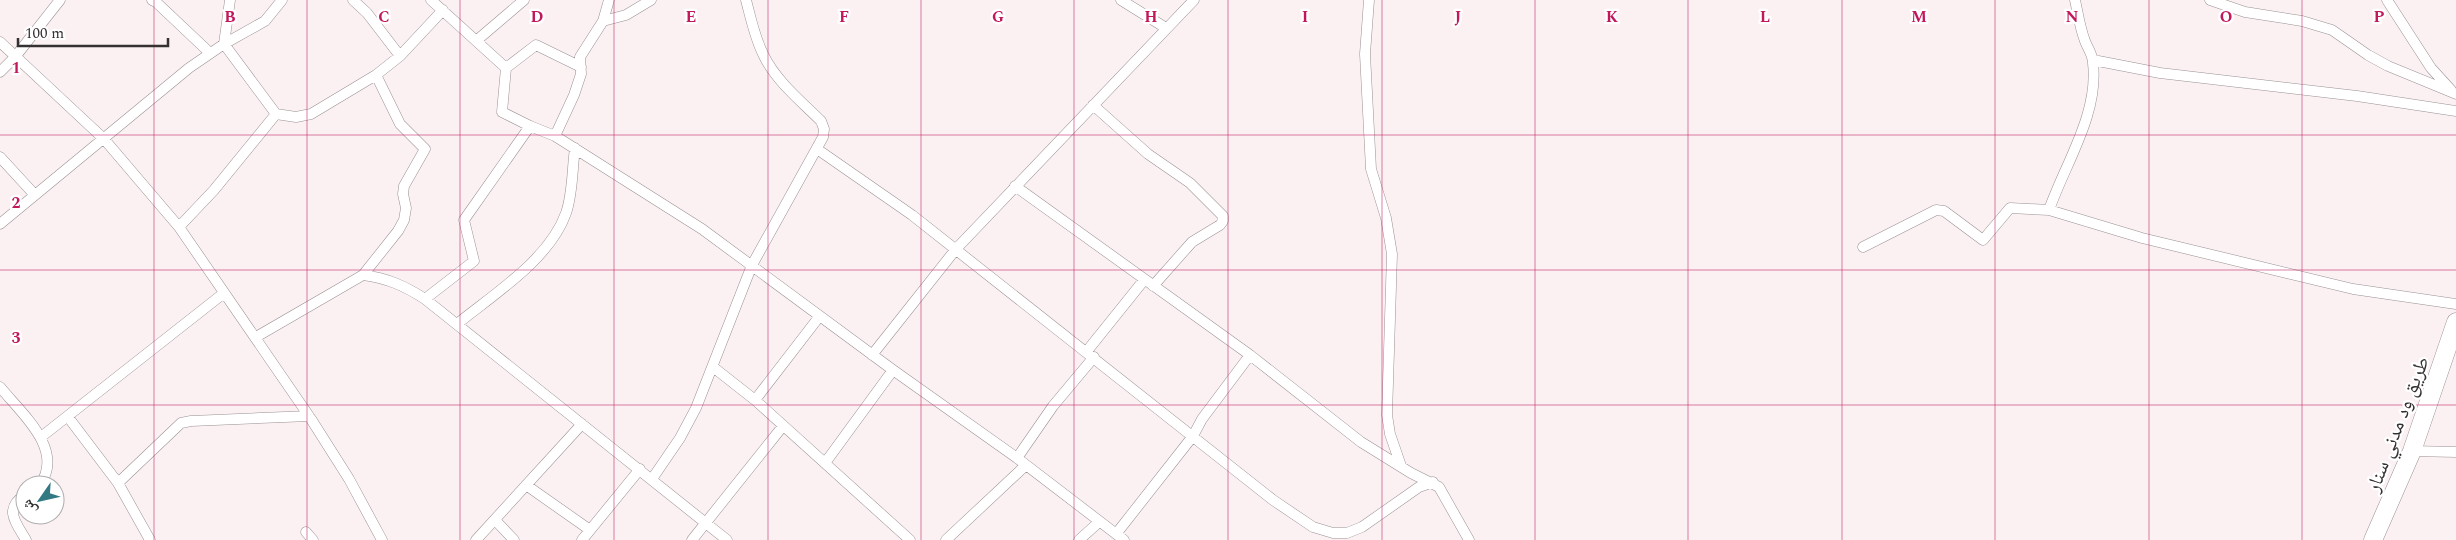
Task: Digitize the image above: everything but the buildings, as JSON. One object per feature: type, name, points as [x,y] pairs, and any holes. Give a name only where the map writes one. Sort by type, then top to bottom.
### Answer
[{"type":"highway","name":"طريق ود مدني سنار","points":[[2373,540],[2412,451],[2456,322]]},
{"type":"street","points":[[0,72],[15,57],[60,0]]},
{"type":"street","points":[[152,0],[210,53]]},
{"type":"street","points":[[230,0],[224,44],[276,114],[296,116],[311,114],[376,74],[400,56],[443,10]]},
{"type":"street","points":[[0,224],[34,194],[210,53],[259,26],[282,0]]},
{"type":"street","points":[[353,0],[366,13],[400,56]]},
{"type":"street","points":[[431,0],[506,68]]},
{"type":"street","points":[[476,41],[524,0]]},
{"type":"street","points":[[555,136],[574,96],[581,74],[580,57],[603,21],[609,0]]},
{"type":"street","points":[[603,21],[626,15],[651,0]]},
{"type":"street","points":[[652,479],[680,438],[696,408],[752,265],[817,149],[824,129],[821,121],[775,74],[764,58],[757,42],[746,0]]},
{"type":"street","points":[[1121,0],[1166,28]]},
{"type":"street","points":[[872,355],[956,250],[1194,0]]},
{"type":"street","points":[[1369,0],[1365,54],[1371,168],[1386,218],[1392,254],[1387,415],[1390,434],[1401,466]]},
{"type":"street","points":[[2049,210],[2060,180],[2075,150],[2088,111],[2093,88],[2093,60],[2081,30],[2075,0]]},
{"type":"street","points":[[2210,0],[2245,12],[2302,21],[2332,30],[2381,62],[2416,79],[2455,93]]},
{"type":"street","points":[[2388,0],[2431,68],[2455,93]]},
{"type":"street","points":[[0,42],[104,139],[179,227],[309,416],[348,479],[382,540]]},
{"type":"street","points":[[581,67],[536,45],[506,68],[502,112],[555,136],[683,216],[892,370],[1017,458],[1120,537],[1193,436],[1202,419],[1250,355]]},
{"type":"street","points":[[2093,60],[2160,73],[2357,96],[2456,111]]},
{"type":"street","points":[[256,337],[363,275],[398,231],[404,220],[406,208],[403,194],[404,186],[425,149],[400,124],[376,74]]},
{"type":"street","points":[[1093,105],[1148,154],[1190,183],[1223,216],[1220,225],[1192,242],[1153,286]]},
{"type":"street","points":[[179,227],[214,190],[276,114]]},
{"type":"street","points":[[425,299],[474,261],[464,220],[530,126]]},
{"type":"street","points":[[457,324],[548,246],[566,213],[575,148]]},
{"type":"street","points":[[817,149],[912,215],[1273,500],[1313,527],[1333,533],[1347,533],[1362,527],[1405,496],[1433,482]]},
{"type":"street","points":[[0,157],[34,194]]},
{"type":"street","points":[[1015,186],[1250,355],[1361,442],[1411,473],[1433,482],[1444,493],[1469,540]]},
{"type":"street","points":[[1863,247],[1936,210],[1944,211],[1983,240],[2010,208],[2049,210],[2142,238],[2244,264],[2353,289],[2456,304]]},
{"type":"street","points":[[363,275],[388,279],[425,299],[727,540]]},
{"type":"street","points":[[1017,458],[1144,280]]},
{"type":"street","points":[[41,437],[224,293]]},
{"type":"street","points":[[755,400],[819,317]]},
{"type":"street","points":[[712,367],[755,400],[910,540]]},
{"type":"street","points":[[825,463],[892,370]]},
{"type":"street","points":[[0,387],[41,437],[48,458],[44,475]]},
{"type":"street","points":[[118,483],[181,423],[309,416]]},
{"type":"street","points":[[68,417],[118,483],[150,540]]},
{"type":"street","points":[[476,540],[582,424]]},
{"type":"street","points":[[692,540],[783,426]]},
{"type":"street","points":[[2412,451],[2456,452]]},
{"type":"street","points":[[946,540],[1026,465]]},
{"type":"street","points":[[582,540],[640,470]]},
{"type":"street","points":[[526,485],[590,530]]},
{"type":"street","points":[[15,503],[12,510],[15,520]]},
{"type":"street","points":[[495,520],[514,540]]},
{"type":"street","points":[[1079,540],[1099,522]]},
{"type":"street","points":[[18,525],[26,540]]},
{"type":"street","points":[[306,532],[313,540]]}]
